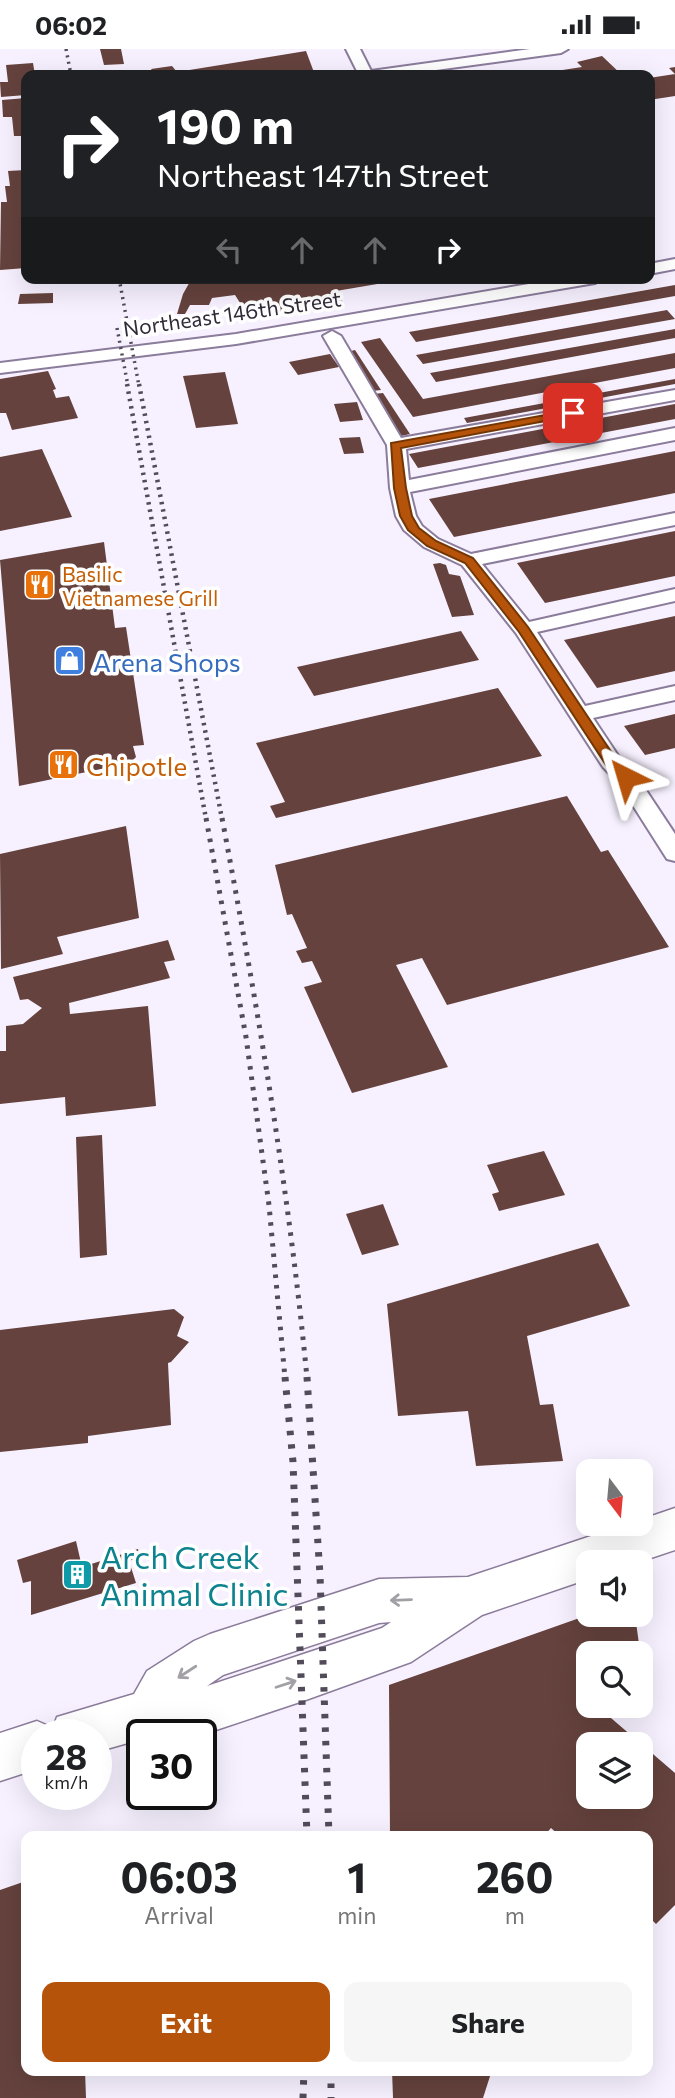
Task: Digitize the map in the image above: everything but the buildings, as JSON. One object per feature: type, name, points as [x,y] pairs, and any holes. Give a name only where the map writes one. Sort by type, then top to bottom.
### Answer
[{"type":"street","points":[[353,49],[365,70]]},
{"type":"street","points":[[405,70],[561,49]]},
{"type":"street","points":[[655,268],[675,264]]},
{"type":"street","points":[[460,284],[467,300]]},
{"type":"street","name":"Northeast 146th Street","points":[[0,368],[236,339],[560,284]]},
{"type":"street","points":[[332,337],[396,445],[400,488],[406,516],[414,530],[431,543],[469,561],[524,629],[580,715],[665,821],[675,853]]},
{"type":"street","points":[[396,445],[675,395]]},
{"type":"street","points":[[400,488],[675,435]]},
{"type":"street","points":[[469,561],[675,519]]},
{"type":"street","points":[[524,629],[675,596]]},
{"type":"street","points":[[580,715],[675,693]]},
{"type":"street","points":[[112,1723],[149,1713],[210,1709],[395,1646],[469,1598],[675,1529]]},
{"type":"street","points":[[0,1757],[21,1750]]},
{"type":"railway","points":[[66,49],[70,70]]},
{"type":"railway","points":[[120,284],[139,386]]},
{"type":"railway","points":[[117,328],[128,386]]},
{"type":"railway","points":[[127,384],[206,819]]},
{"type":"railway","points":[[139,384],[222,819]]},
{"type":"railway","points":[[206,818],[246,1037],[269,1205],[285,1378]]},
{"type":"railway","points":[[222,818],[271,1097],[307,1378]]},
{"type":"railway","points":[[285,1377],[293,1462],[307,1831]]},
{"type":"railway","points":[[307,1377],[320,1575],[329,1831]]},
{"type":"railway","points":[[303,2098],[304,2076]]},
{"type":"railway","points":[[331,2076],[331,2098]]},
{"type":"place","name":"Basilic Vietnamese Grill","points":[[39,585]]},
{"type":"place","name":"Arena Shops","points":[[70,661]]},
{"type":"place","name":"Chipotle","points":[[63,765]]},
{"type":"place","name":"Arch Creek Animal Clinic","points":[[77,1574]]},
{"type":"route","points":[[573,413],[396,445],[400,488],[406,516],[414,530],[431,543],[469,561],[524,629],[611,762],[626,777]]}]
